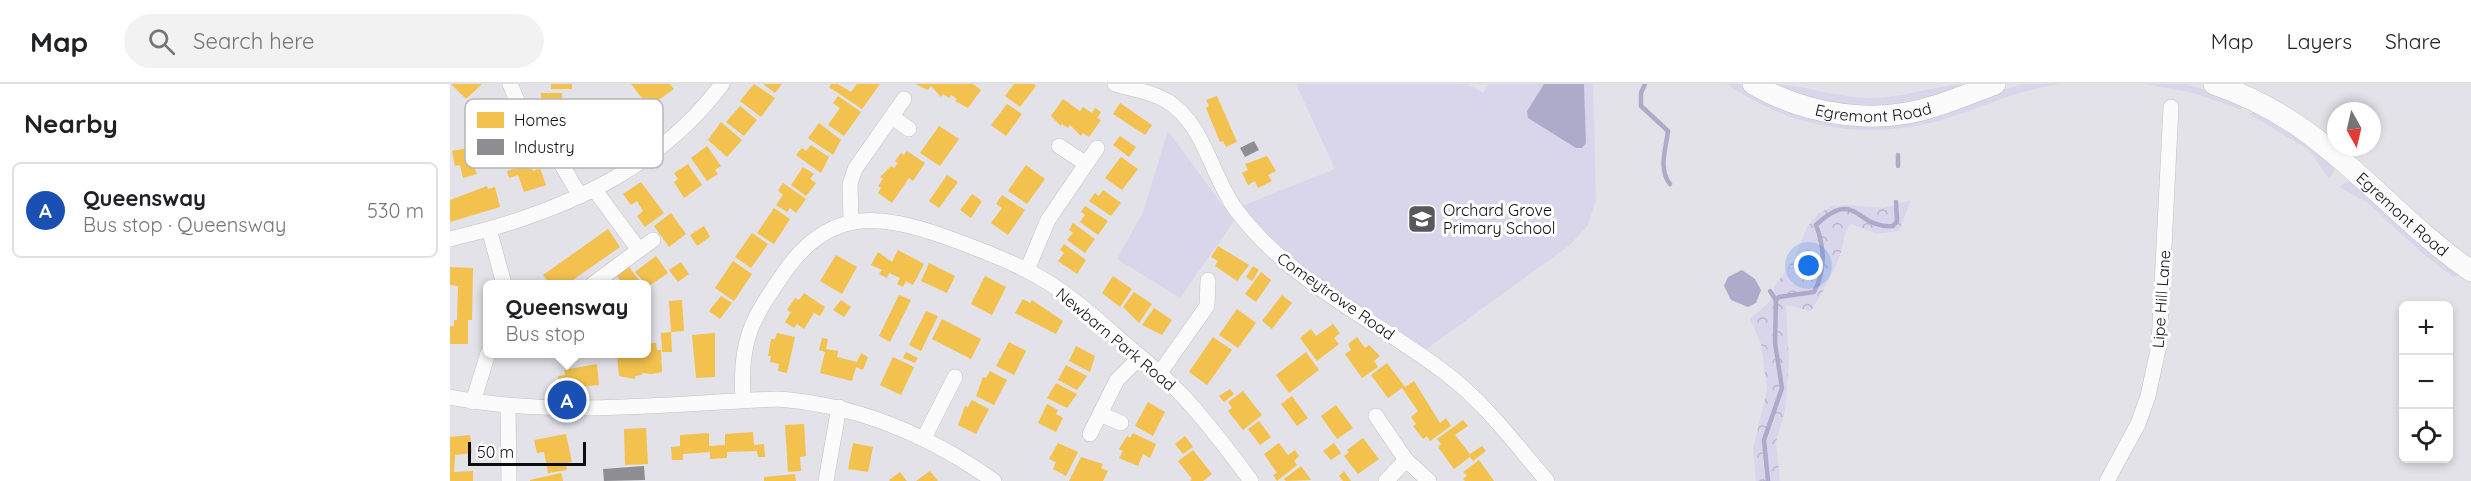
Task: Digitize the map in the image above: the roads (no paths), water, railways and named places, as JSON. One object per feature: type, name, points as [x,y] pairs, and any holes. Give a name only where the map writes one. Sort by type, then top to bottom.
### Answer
[{"type":"street","points":[[510,84],[516,99]]},
{"type":"street","points":[[663,146],[722,84]]},
{"type":"street","name":"Comeytrowe Road","points":[[1115,84],[1166,100],[1190,121],[1235,209],[1267,247],[1295,272],[1464,388],[1548,481]]},
{"type":"street","name":"Egremont Road","points":[[1754,84],[1788,102],[1810,108],[1834,113],[1872,115],[1896,114],[1934,107],[1995,84]]},
{"type":"street","name":"Egremont Road","points":[[2214,84],[2238,92],[2284,115],[2316,137],[2410,222],[2471,271]]},
{"type":"street","points":[[852,221],[850,184],[855,169],[904,99]]},
{"type":"street","name":"Lipe Hill Lane","points":[[2107,481],[2138,424],[2148,396],[2159,345],[2171,107]]},
{"type":"street","points":[[892,117],[909,129]]},
{"type":"street","points":[[1059,146],[1085,163]]},
{"type":"street","points":[[1027,270],[1048,220],[1097,148]]},
{"type":"street","points":[[569,168],[587,192],[639,250]]},
{"type":"street","points":[[450,239],[532,216],[587,192],[630,168]]},
{"type":"street","name":"Newbarn Park Road","points":[[744,400],[744,345],[764,303],[791,263],[819,237],[852,221],[879,219],[910,225],[1027,270],[1068,295],[1160,374],[1198,412],[1251,481]]},
{"type":"street","points":[[489,229],[503,280]]},
{"type":"street","points":[[599,280],[653,240]]},
{"type":"street","points":[[1160,374],[1207,306],[1208,280]]},
{"type":"street","points":[[1090,434],[1117,380],[1140,357]]},
{"type":"street","points":[[473,402],[486,358]]},
{"type":"street","points":[[924,438],[955,377]]},
{"type":"street","points":[[450,397],[508,407],[555,408],[779,399],[839,407],[924,438],[967,462],[994,481]]},
{"type":"street","points":[[508,407],[509,481]]},
{"type":"street","points":[[826,481],[839,407]]},
{"type":"street","points":[[1100,414],[1121,423]]},
{"type":"street","points":[[1376,417],[1406,460],[1428,481]]},
{"type":"street","points":[[1386,481],[1406,460]]},
{"type":"waterway","points":[[1645,84],[1641,93],[1641,106],[1668,131],[1664,172],[1670,184]]},
{"type":"waterway","points":[[1898,155],[1898,166]]},
{"type":"waterway","points":[[1768,481],[1764,440],[1782,388],[1775,343],[1776,300],[1779,297],[1814,292],[1821,275],[1823,259],[1816,225],[1830,214],[1848,209],[1871,222],[1893,226],[1897,221],[1896,202]]},
{"type":"waterway","points":[[1770,291],[1776,300]]},
{"type":"place","name":"Orchard Grove Primary School","points":[[1422,219]]},
{"type":"place","name":"Queensway","points":[[567,400]]}]
